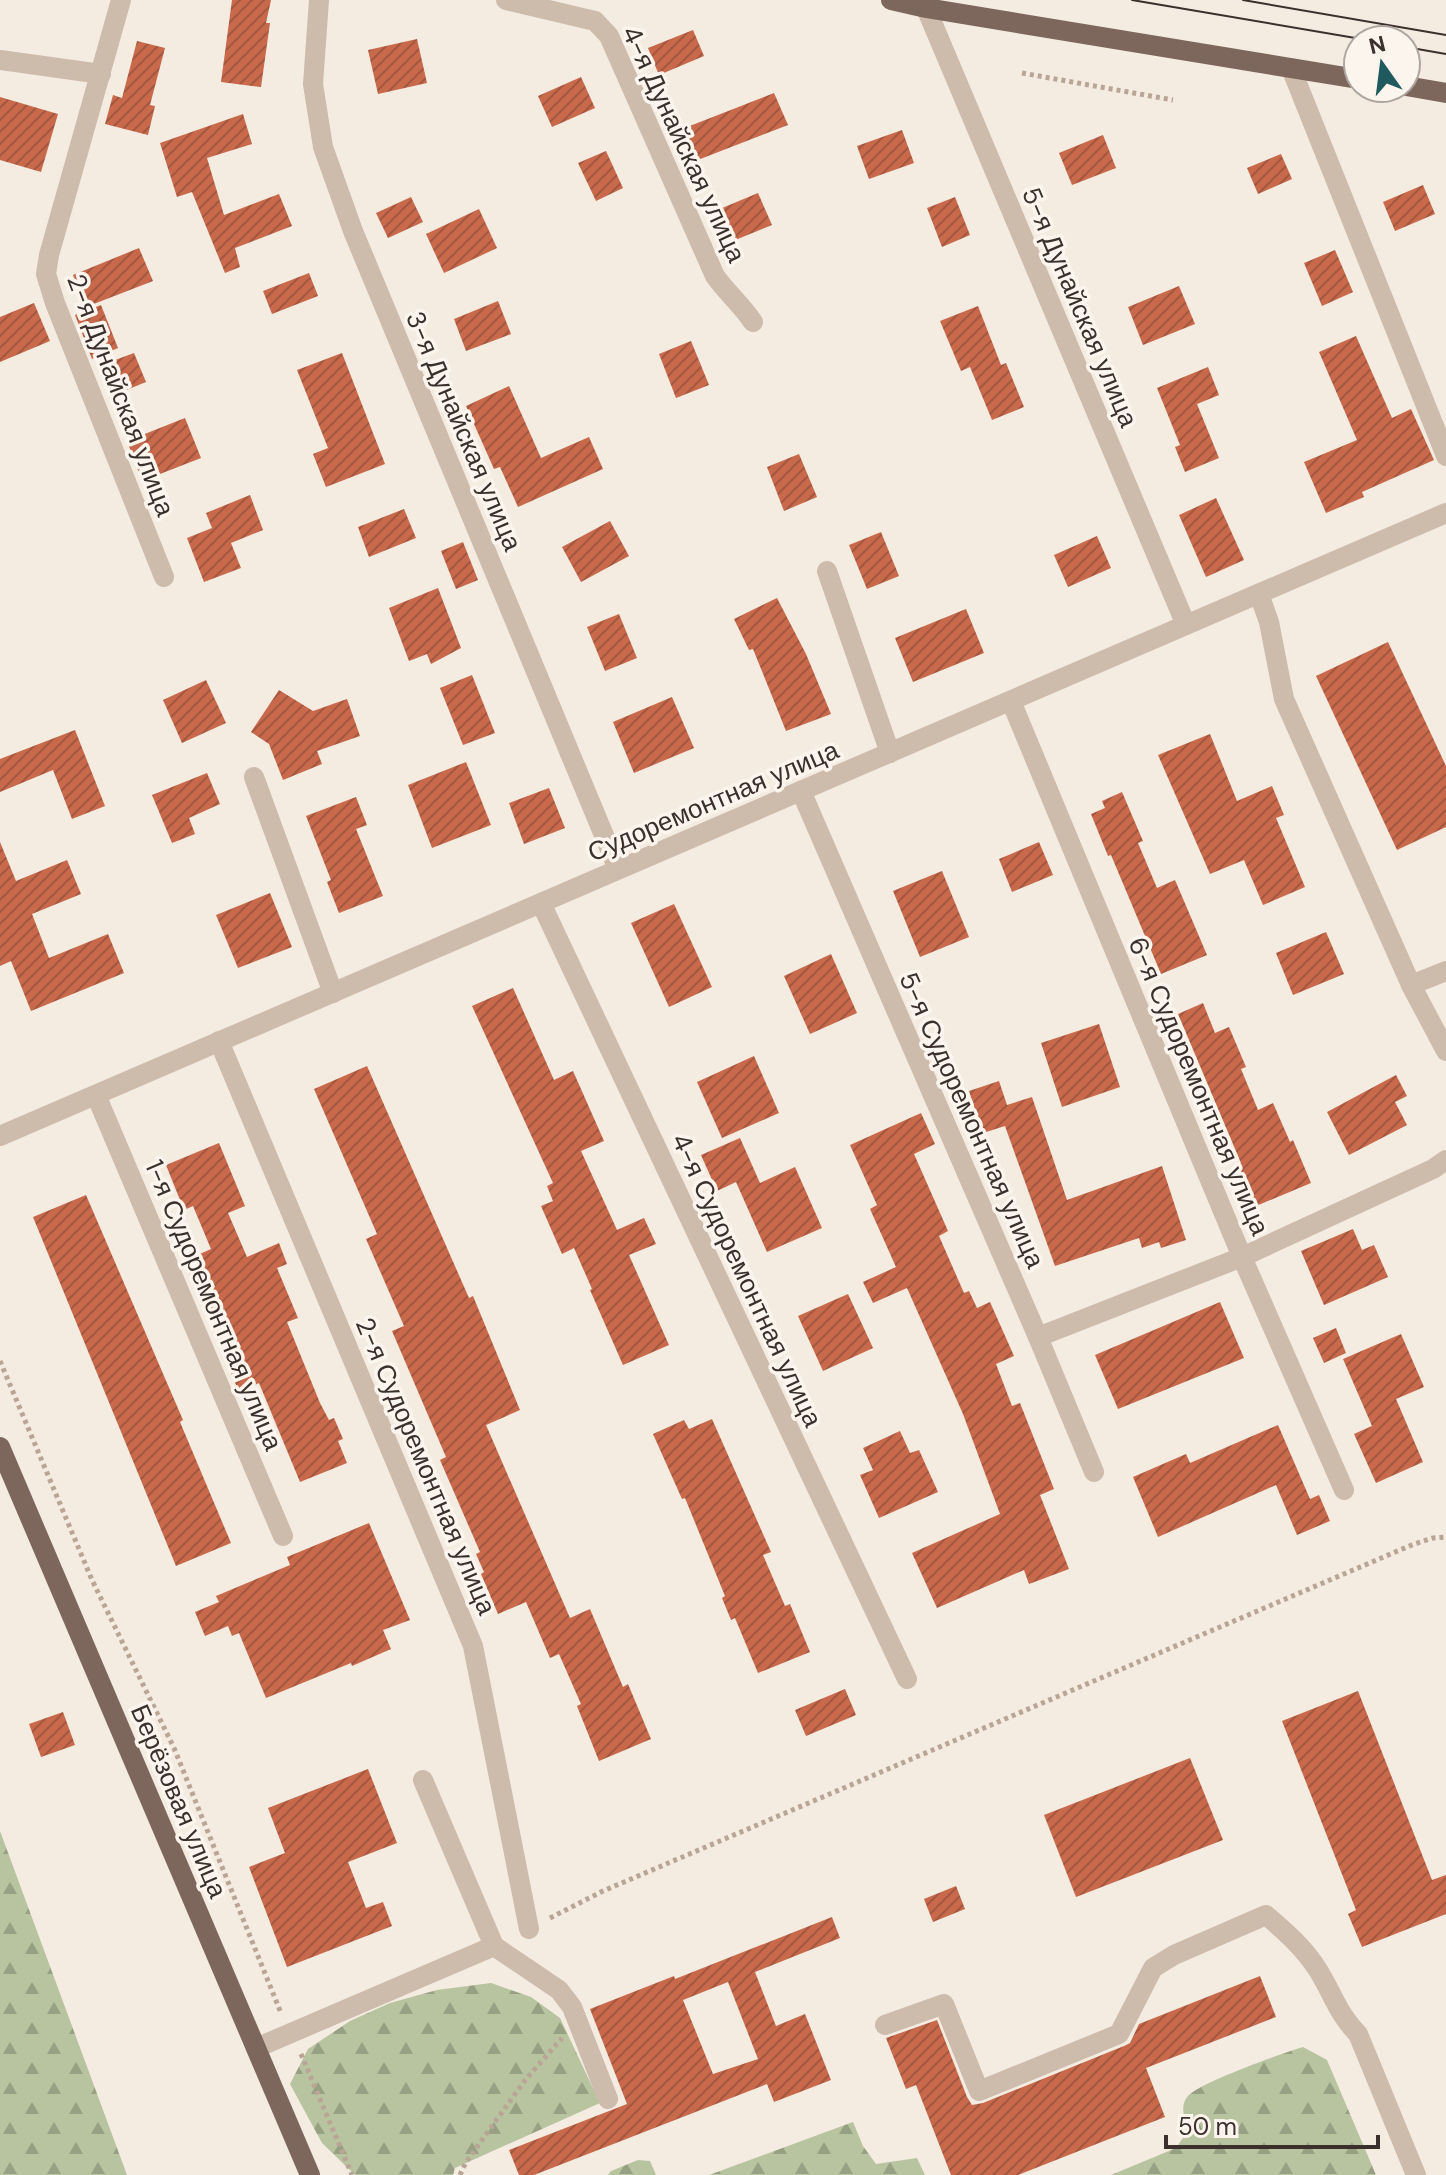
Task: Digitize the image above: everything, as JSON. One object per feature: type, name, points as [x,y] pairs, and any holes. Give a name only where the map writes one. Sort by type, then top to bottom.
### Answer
[{"type":"main road","points":[[891,0],[1342,76]]},
{"type":"main road","points":[[1422,89],[1446,93]]},
{"type":"main road","name":"Берёзовая улица","points":[[0,1447],[310,2175]]},
{"type":"street","name":"2-я Дунайская улица","points":[[121,0],[46,274],[164,577]]},
{"type":"street","name":"3-я Дунайская улица","points":[[319,0],[313,84],[323,147],[353,231],[618,869]]},
{"type":"street","name":"4-я Дунайская улица","points":[[506,0],[595,21],[609,36],[715,276],[753,322]]},
{"type":"street","name":"5-я Дунайская улица","points":[[940,7],[1186,625]]},
{"type":"street","points":[[0,60],[101,74]]},
{"type":"street","points":[[1291,68],[1446,456]]},
{"type":"street","name":"Судоремонтная улица","points":[[0,1136],[1446,513]]},
{"type":"street","points":[[827,571],[890,753]]},
{"type":"street","points":[[1259,594],[1269,622],[1284,699],[1411,985],[1446,1051]]},
{"type":"street","name":"6-я Судоремонтная улица","points":[[1011,701],[1242,1257],[1344,1490]]},
{"type":"street","points":[[254,777],[333,993]]},
{"type":"street","name":"5-я Судоремонтная улица","points":[[801,791],[1094,1472]]},
{"type":"street","name":"4-я Судоремонтная улица","points":[[541,903],[907,1679]]},
{"type":"street","points":[[1411,985],[1446,971]]},
{"type":"street","name":"2-я Судоремонтная улица","points":[[219,1041],[473,1646],[529,1929]]},
{"type":"street","name":"1-я Судоремонтная улица","points":[[96,1095],[283,1536]]},
{"type":"street","points":[[1038,1337],[1242,1257],[1433,1169],[1446,1160]]},
{"type":"street","points":[[423,1780],[494,1946],[559,1990],[572,2007],[608,2099]]},
{"type":"street","points":[[885,2025],[944,2004],[979,2091],[1119,2034],[1153,1968],[1174,1955],[1266,1915],[1293,1938],[1318,1971],[1342,2018],[1358,2034],[1416,2175]]},
{"type":"street","points":[[256,2048],[494,1946]]},
{"type":"path","points":[[1022,73],[1173,100]]},
{"type":"path","points":[[0,1361],[92,1580],[174,1748],[352,2175]]},
{"type":"path","points":[[529,1929],[618,1885],[1414,1544],[1446,1537]]},
{"type":"path","points":[[460,2175],[466,2162],[526,2079],[577,2020]]},
{"type":"green space","points":[[0,1831],[127,2175],[0,2175]]},
{"type":"green space","points":[[491,1983],[531,1997],[560,2018],[600,2103],[455,2168],[453,2175],[355,2175],[322,2143],[290,2084],[308,2049],[350,2021],[390,2003],[437,1990]]},
{"type":"green space","points":[[1303,2047],[1327,2060],[1376,2175],[1111,2175],[1176,2148],[1187,2132],[1184,2104],[1195,2090]]},
{"type":"green space","points":[[853,2122],[863,2146],[876,2164],[917,2158],[925,2175],[709,2175]]},
{"type":"green space","points":[[638,2160],[650,2161],[656,2175],[608,2175],[611,2171]]},
{"type":"building","points":[[232,0],[271,0],[261,87],[221,82]]},
{"type":"building","points":[[693,30],[704,56],[659,75],[648,48]]},
{"type":"building","points":[[417,39],[427,83],[378,94],[368,50]]},
{"type":"building","points":[[137,41],[165,48],[150,105],[155,106],[148,135],[105,124],[113,95],[122,98]]},
{"type":"building","points":[[581,77],[595,108],[552,127],[538,96]]},
{"type":"building","points":[[774,93],[788,125],[690,163],[677,131]]},
{"type":"building","points":[[0,97],[58,114],[41,172],[0,160]]},
{"type":"building","points":[[243,114],[252,144],[207,158],[224,215],[279,194],[292,226],[235,248],[240,267],[225,273],[192,192],[177,197],[160,143]]},
{"type":"building","points":[[902,130],[914,163],[869,179],[857,146]]},
{"type":"building","points":[[1103,135],[1116,168],[1072,185],[1059,153]]},
{"type":"building","points":[[606,151],[623,188],[596,201],[578,163]]},
{"type":"building","points":[[1281,154],[1292,179],[1258,194],[1247,168]]},
{"type":"building","points":[[1423,185],[1435,214],[1395,231],[1383,202]]},
{"type":"building","points":[[758,193],[772,225],[728,243],[715,211]]},
{"type":"building","points":[[411,197],[423,222],[388,238],[376,213]]},
{"type":"building","points":[[955,197],[970,235],[942,247],[927,208]]},
{"type":"building","points":[[479,209],[497,248],[444,273],[426,234]]},
{"type":"building","points":[[139,248],[153,281],[86,307],[73,275]]},
{"type":"building","points":[[1335,250],[1353,292],[1322,306],[1304,263]]},
{"type":"building","points":[[309,273],[318,296],[272,314],[263,291]]},
{"type":"building","points":[[1179,286],[1195,324],[1143,345],[1128,307]]},
{"type":"building","points":[[498,301],[511,334],[466,351],[454,319]]},
{"type":"building","points":[[34,303],[50,341],[0,362],[0,317]]},
{"type":"building","points":[[101,305],[118,348],[92,359],[75,315]]},
{"type":"building","points":[[978,306],[1001,365],[1006,363],[1024,407],[992,420],[970,367],[961,371],[940,321]]},
{"type":"building","points":[[1356,336],[1392,418],[1411,409],[1434,460],[1362,492],[1364,497],[1326,513],[1304,462],[1357,440],[1319,352]]},
{"type":"building","points":[[691,341],[709,385],[676,398],[659,354]]},
{"type":"building","points":[[134,353],[146,382],[119,393],[107,363]]},
{"type":"building","points":[[342,353],[385,464],[326,487],[313,454],[328,448],[297,370]]},
{"type":"building","points":[[1208,367],[1219,395],[1197,404],[1219,458],[1185,472],[1175,447],[1180,445],[1157,388]]},
{"type":"building","points":[[509,386],[541,458],[589,437],[603,469],[518,507],[500,467],[494,469],[466,406]]},
{"type":"building","points":[[185,418],[201,458],[142,481],[127,441]]},
{"type":"building","points":[[799,454],[817,497],[784,511],[767,467]]},
{"type":"building","points":[[250,495],[263,530],[231,543],[241,568],[204,582],[187,538],[212,528],[206,513]]},
{"type":"building","points":[[1216,498],[1244,560],[1206,577],[1179,515]]},
{"type":"building","points":[[404,509],[416,538],[369,557],[358,527]]},
{"type":"building","points":[[610,521],[629,556],[581,582],[562,547]]},
{"type":"building","points":[[881,532],[899,576],[867,589],[849,545]]},
{"type":"building","points":[[1097,536],[1111,568],[1068,587],[1054,555]]},
{"type":"building","points":[[463,542],[478,580],[456,589],[441,551]]},
{"type":"building","points":[[438,588],[461,648],[431,664],[427,654],[409,661],[389,608]]},
{"type":"building","points":[[777,598],[806,654],[831,714],[786,731],[753,649],[749,650],[734,619]]},
{"type":"building","points":[[966,609],[984,653],[913,682],[895,638]]},
{"type":"building","points":[[619,614],[637,658],[605,671],[587,627]]},
{"type":"building","points":[[1388,642],[1446,766],[1446,827],[1397,850],[1316,676]]},
{"type":"building","points":[[472,675],[495,733],[463,745],[440,688]]},
{"type":"building","points":[[206,680],[226,723],[182,743],[163,700]]},
{"type":"building","points":[[279,690],[313,711],[347,699],[360,736],[317,751],[322,764],[283,780],[269,744],[251,732]]},
{"type":"building","points":[[672,697],[694,748],[634,773],[613,722]]},
{"type":"building","points":[[75,730],[105,806],[72,819],[53,770],[0,792],[0,759]]},
{"type":"building","points":[[1210,734],[1237,801],[1272,786],[1284,815],[1276,818],[1305,887],[1263,905],[1244,860],[1210,874],[1158,755]]},
{"type":"building","points":[[466,762],[491,825],[432,848],[408,785]]},
{"type":"building","points":[[207,773],[220,804],[189,818],[195,834],[172,843],[152,795]]},
{"type":"building","points":[[549,788],[565,828],[524,844],[509,803]]},
{"type":"building","points":[[1122,792],[1143,841],[1138,843],[1157,888],[1175,880],[1207,955],[1161,974],[1091,814],[1105,808],[1102,801]]},
{"type":"building","points":[[356,797],[367,825],[356,829],[383,896],[339,913],[327,882],[331,880],[306,816]]},
{"type":"building","points":[[0,842],[16,881],[67,860],[81,894],[32,914],[49,958],[108,934],[124,973],[31,1011],[11,961],[0,966]]},
{"type":"building","points":[[1039,842],[1053,875],[1012,892],[999,859]]},
{"type":"building","points":[[942,871],[969,937],[920,957],[893,891]]},
{"type":"building","points":[[270,893],[292,947],[238,968],[216,915]]},
{"type":"building","points":[[674,904],[712,987],[669,1007],[631,923]]},
{"type":"building","points":[[1326,932],[1344,974],[1293,995],[1276,953]]},
{"type":"building","points":[[831,954],[857,1013],[810,1034],[784,976]]},
{"type":"building","points":[[513,988],[554,1080],[573,1071],[604,1141],[581,1151],[617,1230],[644,1218],[656,1244],[629,1255],[669,1345],[623,1365],[574,1248],[562,1254],[541,1206],[553,1201],[547,1186],[553,1183],[472,1006]]},
{"type":"building","points":[[1203,1003],[1215,1033],[1229,1027],[1246,1067],[1241,1069],[1258,1110],[1273,1103],[1311,1183],[1256,1206],[1178,1014]]},
{"type":"building","points":[[1099,1024],[1120,1087],[1062,1107],[1041,1043]]},
{"type":"building","points":[[754,1056],[779,1113],[722,1138],[697,1082]]},
{"type":"building","points":[[367,1066],[469,1298],[473,1296],[520,1410],[486,1425],[570,1618],[590,1609],[623,1687],[628,1684],[651,1739],[599,1761],[577,1706],[581,1704],[559,1654],[550,1658],[526,1602],[498,1614],[481,1574],[484,1572],[476,1554],[480,1552],[440,1460],[446,1457],[392,1331],[404,1326],[366,1239],[377,1234],[314,1089]]},
{"type":"building","points":[[1396,1075],[1407,1096],[1395,1102],[1407,1125],[1349,1155],[1327,1112]]},
{"type":"building","points":[[999,1081],[1007,1105],[1032,1097],[1067,1200],[1162,1166],[1186,1240],[1161,1248],[1159,1242],[1142,1248],[1139,1238],[1055,1266],[1005,1126],[983,1133],[969,1091]]},
{"type":"building","points":[[921,1113],[935,1144],[914,1154],[948,1231],[939,1236],[964,1293],[969,1291],[977,1308],[990,1302],[1014,1356],[996,1364],[1012,1406],[1020,1403],[1054,1489],[1040,1495],[1069,1569],[1029,1584],[1024,1570],[937,1608],[912,1553],[1000,1514],[963,1414],[907,1288],[873,1303],[863,1282],[896,1267],[870,1209],[877,1205],[850,1145]]},
{"type":"building","points":[[740,1138],[760,1183],[795,1167],[822,1228],[767,1252],[736,1182],[717,1191],[701,1155]]},
{"type":"building","points":[[219,1143],[245,1206],[228,1213],[247,1257],[279,1243],[287,1264],[277,1268],[298,1318],[287,1322],[320,1403],[329,1420],[334,1418],[343,1439],[338,1441],[347,1463],[300,1482],[259,1383],[239,1392],[184,1261],[211,1249],[193,1206],[184,1210],[166,1165]]},
{"type":"building","points":[[86,1195],[183,1420],[180,1422],[231,1543],[176,1566],[33,1217]]},
{"type":"building","points":[[1353,1229],[1362,1250],[1374,1245],[1388,1277],[1324,1305],[1301,1251]]},
{"type":"building","points":[[848,1294],[873,1348],[823,1371],[798,1316]]},
{"type":"building","points":[[1220,1302],[1244,1358],[1118,1409],[1095,1355]]},
{"type":"building","points":[[1336,1328],[1346,1353],[1324,1363],[1313,1338]]},
{"type":"building","points":[[1401,1334],[1424,1387],[1396,1399],[1423,1462],[1376,1483],[1354,1434],[1372,1426],[1343,1359]]},
{"type":"building","points":[[712,1419],[771,1552],[763,1555],[785,1606],[790,1604],[810,1652],[758,1673],[735,1618],[731,1620],[722,1598],[725,1596],[685,1498],[682,1499],[653,1434],[684,1420],[689,1429]]},
{"type":"building","points":[[1278,1425],[1310,1499],[1319,1495],[1330,1521],[1297,1535],[1276,1485],[1158,1537],[1133,1477],[1186,1454],[1190,1463]]},
{"type":"building","points":[[900,1431],[910,1453],[919,1450],[938,1492],[879,1518],[860,1475],[873,1470],[863,1448]]},
{"type":"building","points":[[369,1523],[410,1620],[383,1630],[391,1649],[266,1698],[239,1633],[232,1636],[228,1626],[205,1636],[195,1612],[219,1602],[216,1596],[290,1565],[287,1557]]},
{"type":"building","points":[[845,1689],[856,1715],[806,1736],[795,1710]]},
{"type":"building","points":[[1358,1691],[1432,1880],[1446,1875],[1446,1914],[1362,1947],[1348,1914],[1356,1910],[1282,1721]]},
{"type":"building","points":[[63,1712],[75,1745],[41,1757],[29,1724]]},
{"type":"building","points":[[1190,1758],[1223,1840],[1076,1897],[1044,1815]]},
{"type":"building","points":[[368,1769],[397,1843],[348,1862],[366,1908],[383,1902],[392,1926],[287,1967],[249,1867],[285,1853],[268,1808]]},
{"type":"building","points":[[956,1886],[965,1909],[933,1922],[924,1899]]},
{"type":"building","points":[[832,1917],[840,1938],[755,1972],[776,2026],[805,2014],[831,2080],[774,2102],[767,2084],[534,2175],[519,2175],[509,2150],[627,2104],[590,2009],[674,1976],[675,1979]],"holes":[[[728,1982],[758,2059],[713,2074],[683,2000]]]},
{"type":"building","points":[[1260,1976],[1276,2017],[1146,2068],[1165,2117],[1018,2175],[951,2175],[916,2085],[906,2089],[886,2038],[937,2020],[972,2105],[1124,2046],[1130,2043],[1139,2024]]},
{"type":"tram line","points":[[1132,0],[1342,36]]},
{"type":"tram line","points":[[1243,0],[1446,35]]},
{"type":"tram line","points":[[1422,50],[1446,54]]}]
